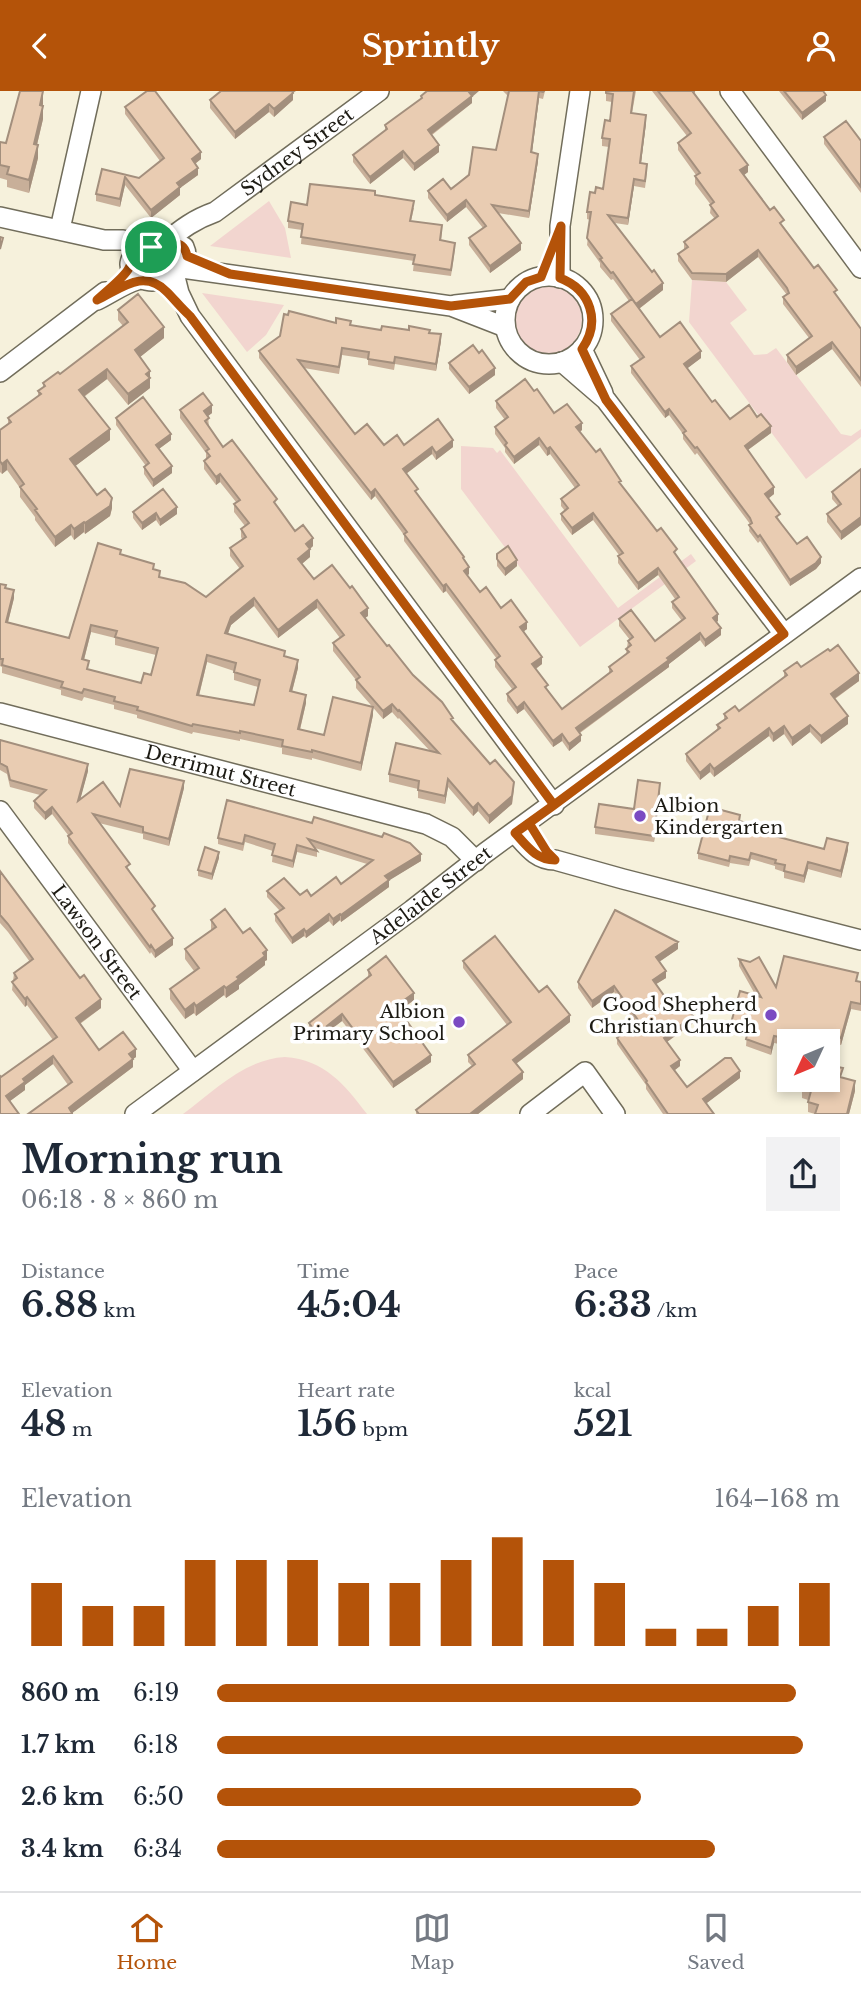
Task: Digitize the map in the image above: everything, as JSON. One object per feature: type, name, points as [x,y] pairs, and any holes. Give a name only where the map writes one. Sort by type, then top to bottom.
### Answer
[{"type":"street","points":[[60,229],[92,91]]},
{"type":"street","name":"Sydney Street","points":[[0,372],[140,267],[178,258],[215,212],[379,91]]},
{"type":"street","points":[[551,277],[580,91]]},
{"type":"street","points":[[730,91],[861,268]]},
{"type":"street","points":[[0,217],[104,240],[140,267],[190,316]]},
{"type":"street","points":[[505,327],[451,306],[230,274],[178,258],[179,293],[190,316],[554,805]]},
{"type":"street","name":"Sydney Street","points":[[140,267],[178,258]]},
{"type":"street","points":[[551,277],[576,286],[591,307],[592,325],[582,349],[562,362],[546,364],[522,355],[511,343],[505,327],[505,313],[510,299],[526,282],[551,277]]},
{"type":"street","points":[[451,306],[510,299]]},
{"type":"street","points":[[582,349],[606,400]]},
{"type":"street","points":[[562,362],[606,400],[784,634]]},
{"type":"street","name":"Adelaide Street","points":[[135,1114],[861,578]]},
{"type":"street","name":"Derrimut Street","points":[[0,713],[439,829],[480,857]]},
{"type":"street","name":"Lawson Street","points":[[0,811],[194,1072]]},
{"type":"street","points":[[522,828],[536,855],[546,860],[555,860],[861,940]]},
{"type":"street","points":[[530,1114],[586,1072],[615,1114]]},
{"type":"shaded area","points":[[269,201],[285,228],[291,258],[210,246]]},
{"type":"shaded area","points":[[692,280],[726,282],[747,310],[730,323],[754,355],[767,354],[776,348],[841,434],[851,436],[861,429],[861,437],[806,479],[689,322]]},
{"type":"shaded area","points":[[546,283],[560,286],[572,293],[579,305],[582,319],[579,333],[572,345],[560,352],[546,355],[532,352],[520,345],[513,333],[510,319],[513,305],[520,293],[532,286]]},
{"type":"shaded area","points":[[202,293],[284,305],[266,335],[247,352]]},
{"type":"shaded area","points":[[461,446],[493,448],[497,453],[500,450],[618,608],[691,554],[696,561],[580,647],[461,489]]},
{"type":"shaded area","points":[[285,1057],[322,1068],[350,1093],[367,1114],[183,1114],[243,1070],[270,1059]]},
{"type":"building","points":[[20,91],[43,91],[40,105],[43,106],[34,144],[38,145],[29,180],[7,174],[9,167],[0,165],[0,142],[6,143]]},
{"type":"building","points":[[147,91],[155,91],[201,152],[192,159],[198,168],[177,183],[180,187],[151,210],[125,177],[120,199],[96,194],[102,169],[139,178],[164,158],[125,107]]},
{"type":"building","points":[[221,91],[293,93],[274,109],[269,104],[235,132],[210,100]]},
{"type":"building","points":[[427,91],[470,91],[472,96],[428,130],[439,145],[414,164],[403,151],[370,177],[353,155],[387,129],[385,125],[422,98]]},
{"type":"building","points":[[509,91],[539,91],[531,152],[538,154],[529,211],[492,205],[521,243],[490,266],[469,238],[486,226],[466,200],[447,215],[428,191],[443,179],[451,189],[469,175],[473,147],[496,150]]},
{"type":"building","points":[[606,91],[634,91],[631,113],[646,115],[640,163],[647,164],[645,181],[634,179],[628,218],[608,215],[663,283],[636,304],[587,238],[591,212],[587,212],[590,192],[595,193],[596,187],[603,189],[610,139],[602,138],[605,120],[610,121],[613,94]]},
{"type":"building","points":[[658,91],[694,91],[748,165],[740,170],[770,210],[774,207],[784,220],[780,223],[814,268],[818,265],[837,290],[834,292],[861,329],[861,380],[832,342],[796,367],[787,355],[812,336],[783,297],[789,293],[787,288],[758,250],[726,274],[692,273],[678,254],[688,247],[684,242],[718,216],[710,205],[714,202],[695,176],[700,173],[678,143],[691,133]]},
{"type":"building","points":[[784,91],[823,91],[826,95],[802,113]]},
{"type":"building","points":[[846,121],[861,141],[861,187],[824,137]]},
{"type":"building","points":[[310,184],[375,191],[375,195],[414,201],[410,221],[442,225],[440,240],[455,243],[451,270],[413,264],[415,255],[301,237],[303,224],[288,221],[291,202],[307,205]]},
{"type":"building","points":[[138,294],[164,327],[135,350],[150,371],[146,374],[150,378],[128,394],[107,369],[79,390],[110,429],[70,459],[97,495],[105,489],[112,498],[110,506],[74,529],[71,525],[55,537],[20,487],[24,484],[7,460],[2,464],[0,461],[0,430],[11,422],[8,418],[41,394],[38,391],[45,386],[43,383],[58,372],[60,374],[128,322],[118,310]]},
{"type":"building","points":[[632,299],[660,337],[680,322],[701,351],[684,364],[712,402],[715,400],[730,419],[749,405],[757,417],[761,414],[771,426],[745,446],[774,487],[765,494],[780,514],[776,517],[797,544],[807,537],[821,557],[790,580],[760,535],[758,537],[749,525],[752,523],[750,518],[697,447],[695,448],[683,433],[686,431],[669,409],[665,412],[631,366],[644,357],[611,314]]},
{"type":"building","points":[[289,311],[336,323],[336,318],[351,321],[350,325],[381,330],[382,326],[409,330],[409,326],[441,334],[436,364],[395,357],[394,363],[368,359],[369,352],[342,348],[339,367],[298,360],[355,434],[367,424],[384,445],[397,435],[404,445],[438,419],[453,440],[436,453],[432,447],[403,469],[418,489],[415,491],[464,557],[469,567],[464,571],[480,592],[486,587],[501,608],[511,600],[527,622],[520,627],[542,657],[532,664],[562,709],[612,671],[609,667],[629,652],[626,649],[631,645],[628,641],[633,637],[619,619],[631,610],[655,641],[685,618],[672,602],[679,597],[658,568],[638,583],[618,556],[623,553],[593,513],[572,528],[561,514],[568,508],[561,499],[579,485],[550,447],[547,449],[539,438],[514,457],[505,445],[507,443],[495,427],[508,417],[496,401],[525,379],[534,391],[537,389],[554,413],[567,404],[582,423],[576,427],[596,452],[600,449],[621,481],[619,482],[657,531],[661,528],[677,549],[674,552],[718,614],[713,618],[721,628],[705,640],[700,633],[667,658],[669,660],[576,728],[581,735],[569,744],[562,734],[553,741],[524,702],[517,708],[507,694],[516,687],[495,660],[500,656],[404,534],[407,532],[375,489],[371,493],[259,351],[280,336],[284,314],[288,315]]},
{"type":"building","points":[[473,345],[479,353],[482,350],[495,368],[469,387],[449,363]]},
{"type":"building","points":[[203,393],[212,405],[204,411],[209,418],[205,421],[223,447],[232,440],[277,499],[274,502],[295,531],[303,525],[313,538],[306,544],[310,549],[298,559],[314,579],[332,565],[368,608],[361,613],[387,646],[389,645],[413,675],[442,702],[453,718],[451,719],[490,764],[495,760],[514,782],[512,796],[489,816],[478,803],[473,808],[448,779],[445,796],[418,790],[419,781],[389,774],[396,743],[439,753],[399,710],[392,704],[383,711],[356,680],[360,677],[333,643],[344,635],[317,600],[278,630],[254,598],[231,617],[225,633],[285,651],[284,656],[298,660],[290,691],[306,695],[298,729],[324,735],[333,697],[373,707],[361,763],[312,750],[282,746],[283,740],[240,731],[192,726],[137,710],[138,707],[114,701],[115,697],[84,689],[82,693],[61,687],[63,682],[2,665],[0,584],[14,590],[6,622],[69,638],[98,543],[121,550],[120,554],[154,564],[153,569],[160,571],[159,577],[185,583],[206,597],[243,566],[230,548],[246,537],[241,529],[249,523],[234,504],[240,500],[220,474],[216,477],[204,461],[210,456],[206,451],[209,449],[180,410]],"holes":[[[91,625],[117,631],[115,637],[158,648],[151,675],[144,673],[141,683],[87,669],[89,661],[82,659]],[[207,655],[236,663],[234,672],[260,680],[254,705],[197,695]]]},
{"type":"building","points":[[143,397],[171,434],[156,445],[172,466],[153,480],[144,467],[149,463],[116,418]]},
{"type":"building","points":[[861,469],[861,517],[841,532],[827,514],[841,504],[832,492]]},
{"type":"building","points":[[163,489],[177,507],[160,520],[156,513],[142,523],[133,512]]},
{"type":"building","points":[[508,546],[517,560],[505,569],[497,559],[497,554]]},
{"type":"building","points":[[838,645],[859,673],[831,694],[848,716],[821,736],[810,725],[792,738],[784,726],[773,734],[769,728],[714,769],[710,764],[700,773],[686,754],[720,728],[717,725],[727,718],[724,714],[735,706],[739,711],[787,675],[784,671],[797,662],[801,667]]},
{"type":"building","points":[[0,740],[88,764],[78,801],[103,782],[120,806],[130,769],[184,781],[169,839],[143,832],[143,827],[93,814],[130,864],[126,867],[155,906],[152,909],[173,938],[155,951],[151,945],[150,947],[68,836],[72,833],[52,807],[45,813],[34,801],[46,790],[10,780],[7,767],[0,763]]},
{"type":"building","points":[[638,780],[660,783],[654,836],[595,827],[599,804],[634,809]]},
{"type":"building","points":[[227,800],[312,823],[314,817],[382,837],[384,833],[410,843],[421,854],[385,876],[389,880],[341,915],[333,919],[329,914],[306,932],[304,929],[292,938],[275,914],[284,908],[267,891],[284,878],[300,895],[307,890],[311,896],[336,877],[341,884],[373,860],[308,839],[317,851],[297,845],[293,861],[272,855],[275,844],[245,835],[243,844],[218,838]]},
{"type":"building","points":[[710,807],[740,815],[739,821],[772,829],[771,835],[824,849],[827,838],[848,843],[841,871],[808,862],[804,876],[784,871],[785,865],[775,863],[776,860],[751,853],[749,860],[730,856],[729,861],[698,853]]},
{"type":"building","points":[[205,847],[219,852],[212,874],[198,870]]},
{"type":"building","points":[[0,871],[80,978],[84,975],[101,999],[76,1018],[99,1050],[123,1032],[136,1049],[129,1054],[133,1059],[69,1108],[72,1114],[28,1114],[72,1082],[53,1056],[6,1096],[19,1114],[0,1114],[0,1076],[57,1037],[27,997],[25,999],[12,982],[17,978],[14,973],[33,959],[0,915]]},
{"type":"building","points":[[225,909],[243,933],[250,928],[267,950],[263,953],[265,956],[226,988],[224,986],[196,1006],[194,1003],[185,1010],[170,989],[199,968],[185,949],[216,927],[211,920]]},
{"type":"building","points":[[615,910],[678,942],[656,957],[666,971],[653,980],[670,1004],[675,1000],[681,1008],[685,1005],[693,1016],[664,1038],[680,1060],[671,1066],[687,1087],[725,1058],[731,1058],[740,1071],[703,1099],[714,1114],[668,1114],[617,1038],[638,1020],[614,986],[592,1001],[578,982]]},
{"type":"building","points":[[495,936],[539,992],[547,986],[570,1015],[513,1060],[523,1072],[470,1114],[419,1114],[416,1110],[475,1064],[468,1055],[511,1022],[463,961]]},
{"type":"building","points":[[386,956],[414,993],[396,1006],[431,1055],[393,1082],[342,1014],[317,1034],[309,1023],[371,975],[368,970]]},
{"type":"building","points":[[784,956],[858,973],[856,981],[861,982],[861,1004],[851,1002],[841,1038],[840,1029],[777,1029],[777,1037],[774,1036],[771,1048],[746,1039],[749,1028],[731,1023],[740,991],[761,997],[739,959],[750,962],[759,957],[776,987]]},
{"type":"building","points":[[840,1077],[855,1081],[847,1114],[815,1114],[818,1105],[808,1102],[811,1092],[840,1092]]},
{"type":"place","name":"Albion Kindergarten","points":[[640,816]]},
{"type":"place","name":"Good Shepherd Christian Church","points":[[771,1015]]},
{"type":"place","name":"Albion Primary School","points":[[459,1022]]},
{"type":"route","points":[[151,247],[140,250],[133,256],[130,267],[97,300],[139,279],[154,281],[190,316],[554,805],[529,823],[555,860],[546,860],[536,855],[515,833],[554,805],[784,634],[606,400],[582,349],[592,325],[591,307],[576,286],[560,278],[561,226],[541,277],[526,282],[510,299],[451,306],[230,274],[187,256],[180,244],[165,243],[151,247]]}]
